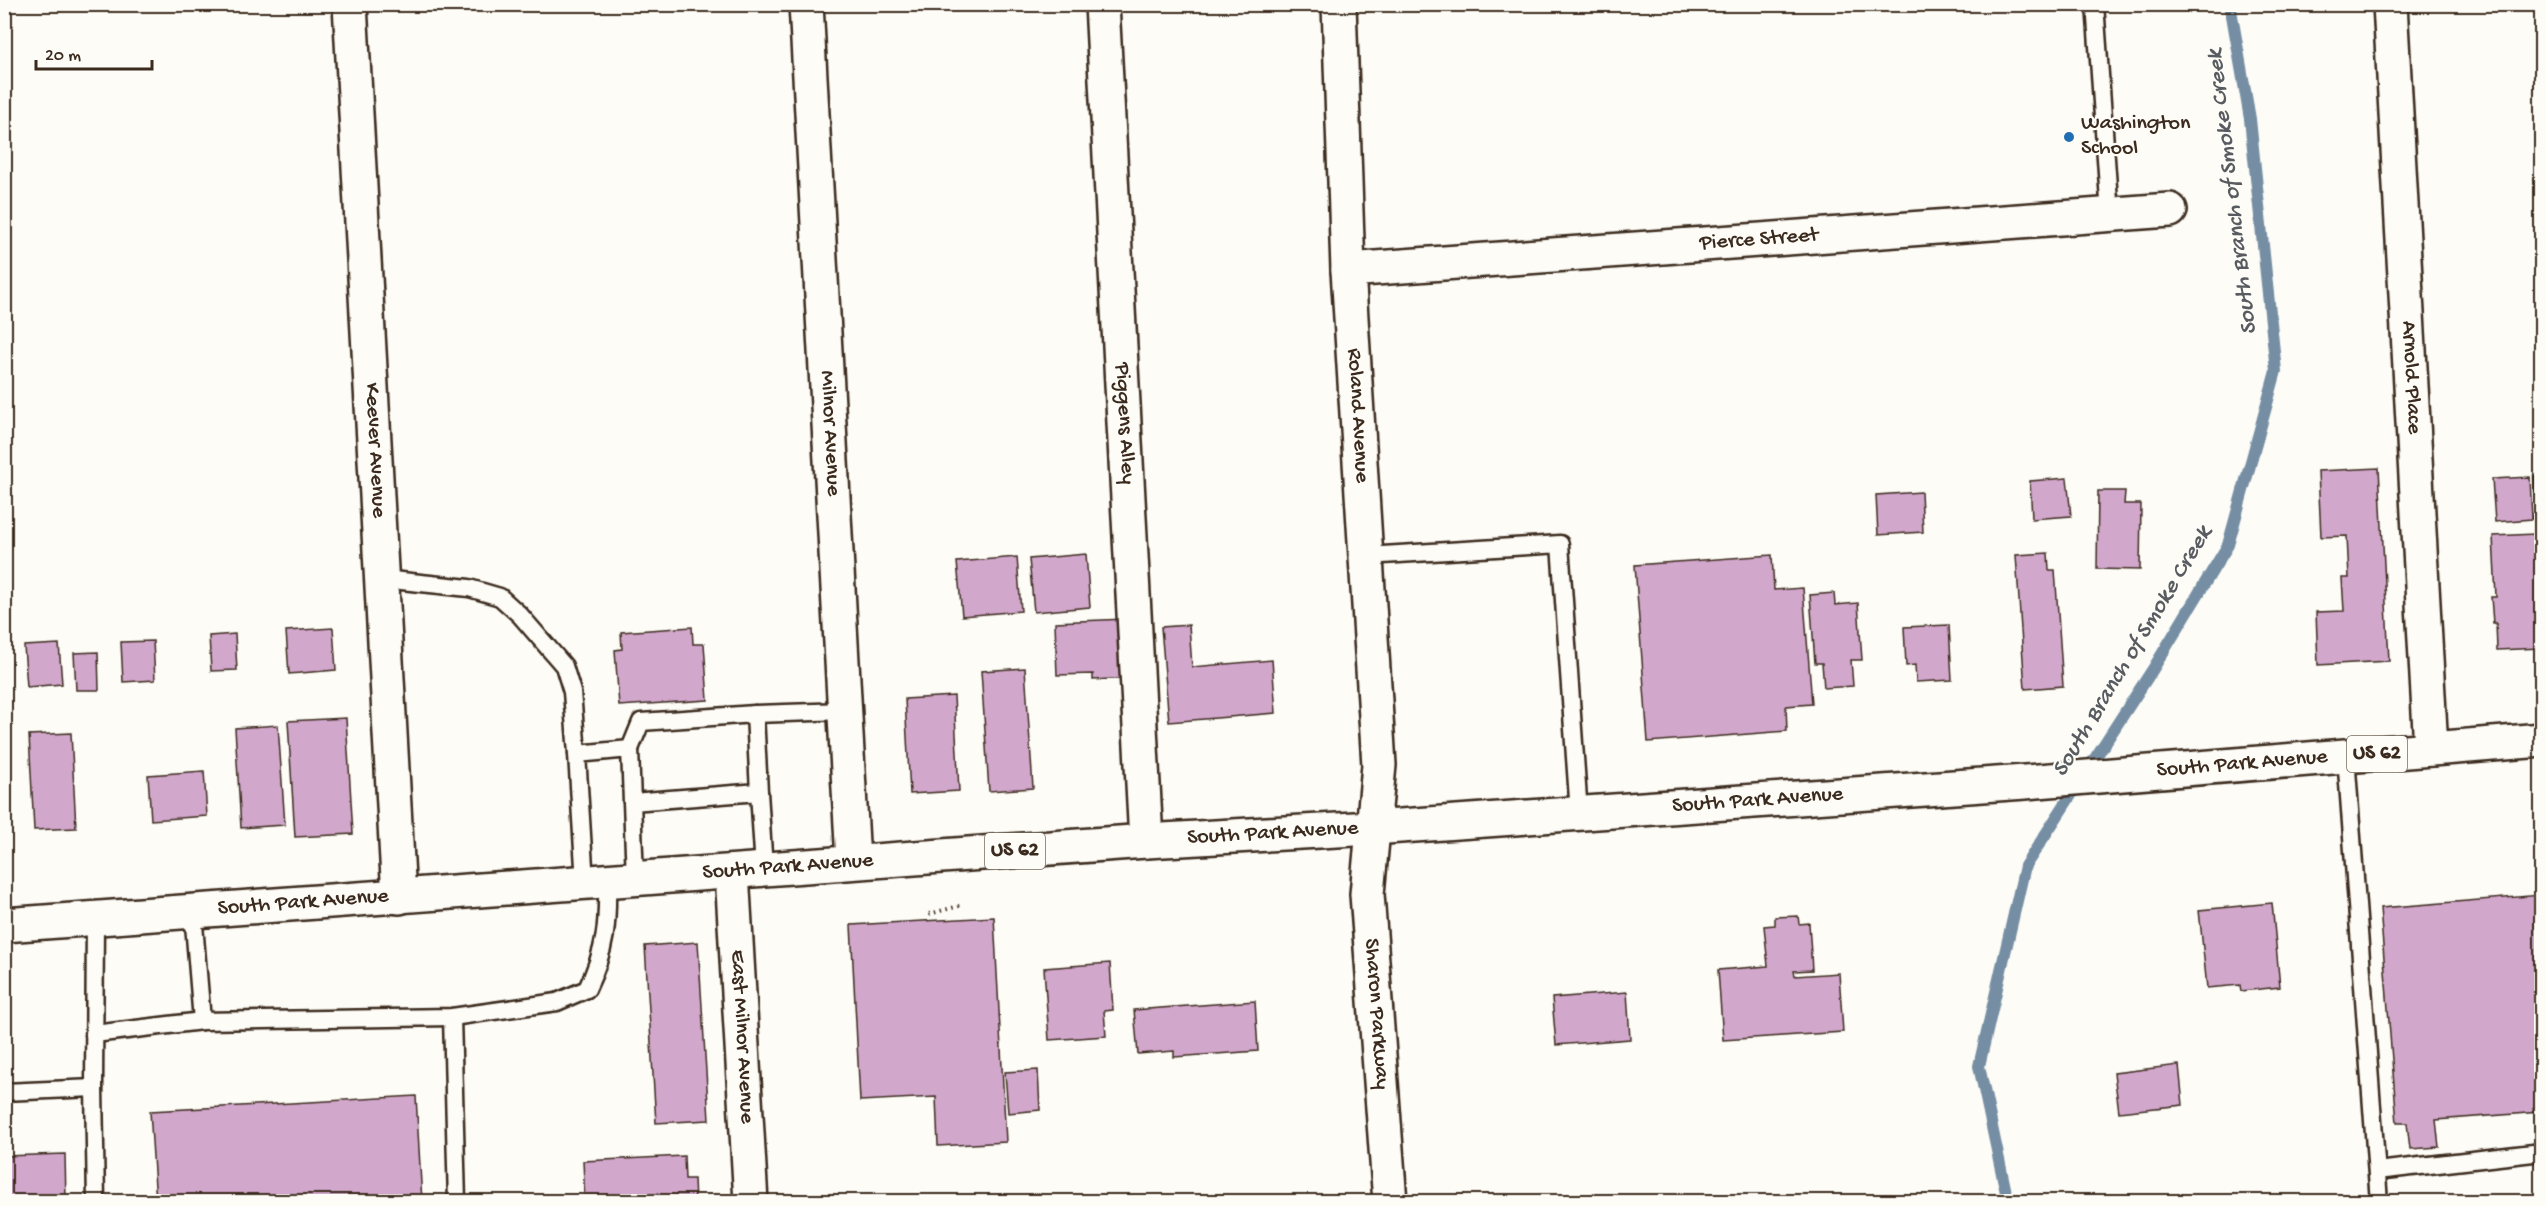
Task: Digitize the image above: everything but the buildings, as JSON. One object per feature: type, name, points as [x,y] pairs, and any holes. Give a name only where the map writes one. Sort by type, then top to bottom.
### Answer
[{"type":"street","name":"Keever Avenue","points":[[350,4],[399,897]]},
{"type":"street","name":"Milnor Avenue","points":[[806,4],[853,862]]},
{"type":"street","name":"Piggens Alley","points":[[1102,4],[1146,841]]},
{"type":"street","name":"Roland Avenue","points":[[1339,4],[1348,270],[1378,765],[1372,828]]},
{"type":"street","name":"Arnold Place","points":[[2390,4],[2431,750]]},
{"type":"street","name":"Pierce Street","points":[[1348,270],[2170,210]]},
{"type":"street","name":"South Park Avenue","points":[[4,925],[1146,841],[1372,828],[2025,782],[2541,740]]},
{"type":"street","name":"Sharon Parkway","points":[[1372,828],[1367,894],[1390,1202]]},
{"type":"street","name":"East Milnor Avenue","points":[[748,870],[751,1202]]},
{"type":"lane","points":[[2095,4],[2110,215]]},
{"type":"lane","points":[[1366,556],[1560,544],[1579,814]]},
{"type":"lane","points":[[381,579],[469,588],[500,597],[520,615],[564,666],[572,692],[577,754],[609,881]]},
{"type":"lane","points":[[94,1034],[202,1021],[452,1017],[557,1002],[587,989],[599,964],[608,924],[609,881],[632,802],[630,749],[640,722],[755,714],[845,711]]},
{"type":"lane","points":[[748,870],[759,792],[755,714]]},
{"type":"lane","points":[[577,754],[630,749]]},
{"type":"lane","points":[[2346,756],[2379,1202]]},
{"type":"lane","points":[[632,802],[759,792]]},
{"type":"lane","points":[[194,912],[202,1021]]},
{"type":"lane","points":[[95,919],[96,1202]]},
{"type":"lane","points":[[452,1017],[457,1202]]},
{"type":"lane","points":[[4,1092],[94,1088]]},
{"type":"lane","points":[[2377,1171],[2541,1152]]},
{"type":"path","points":[[929,914],[963,905]]},
{"type":"waterway","name":"South Branch of Smoke Creek","points":[[2008,1202],[1979,1066],[2025,866],[2153,669],[2228,545],[2276,371],[2250,119],[2230,4]]},
{"type":"place","name":"Washington School","points":[[2069,137]]}]
